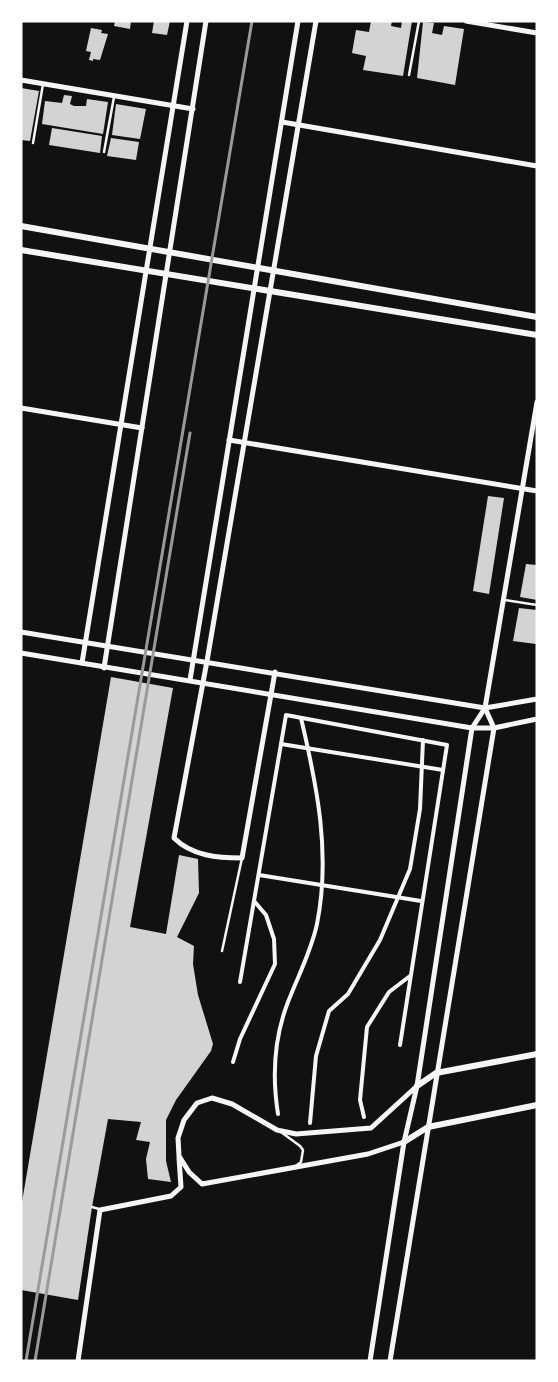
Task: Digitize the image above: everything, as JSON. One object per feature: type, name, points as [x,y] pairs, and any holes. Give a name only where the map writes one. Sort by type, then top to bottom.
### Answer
[{"type":"street","points":[[82,664],[123,424],[146,271],[152,248],[187,21]]},
{"type":"street","points":[[104,668],[206,21]]},
{"type":"street","points":[[190,680],[298,21]]},
{"type":"street","points":[[275,672],[242,858],[220,858],[182,846],[174,838],[207,661],[316,21]]},
{"type":"street","points":[[466,21],[537,33]]},
{"type":"street","points":[[21,80],[193,109]]},
{"type":"street","points":[[282,122],[537,166]]},
{"type":"street","points":[[21,226],[537,317]]},
{"type":"street","points":[[21,250],[537,335]]},
{"type":"street","points":[[370,1361],[404,1142],[417,1086],[472,728],[485,708],[537,402]]},
{"type":"street","points":[[21,408],[142,428]]},
{"type":"street","points":[[229,440],[537,491]]},
{"type":"street","points":[[21,632],[193,658],[485,708],[537,699]]},
{"type":"street","points":[[21,653],[472,728],[494,728],[537,719]]},
{"type":"street","points":[[390,1361],[494,728],[485,708]]},
{"type":"street","points":[[240,982],[286,715],[447,745],[421,901],[400,1045]]},
{"type":"street","points":[[278,1114],[274,1093],[274,1054],[288,1001],[305,963],[316,925],[322,885],[322,824],[308,748],[300,718]]},
{"type":"street","points":[[310,1123],[316,1056],[328,1012],[348,994],[380,940],[410,869],[417,840],[423,767],[423,740]]},
{"type":"street","points":[[281,744],[443,770]]},
{"type":"street","points":[[259,875],[421,901]]},
{"type":"street","points":[[233,1062],[240,1038],[275,964],[274,939],[266,915],[254,902]]},
{"type":"street","points":[[364,1116],[360,1100],[367,1026],[375,1017],[389,992],[410,976]]},
{"type":"street","points":[[78,1361],[100,1210],[171,1196],[181,1187],[178,1138],[189,1111],[196,1103],[212,1098],[232,1104],[277,1130],[296,1134],[371,1128],[417,1086],[436,1073],[537,1054]]},
{"type":"street","points":[[179,1156],[189,1172],[202,1184],[368,1154],[404,1142],[428,1127],[537,1105]]},
{"type":"lane","points":[[410,75],[419,21]]},
{"type":"lane","points":[[33,143],[43,84]]},
{"type":"lane","points":[[104,152],[114,95]]},
{"type":"lane","points":[[503,600],[537,605]]},
{"type":"lane","points":[[222,951],[242,858]]},
{"type":"lane","points":[[277,1130],[303,1150],[301,1162],[295,1167]]},
{"type":"lane","points":[[92,1207],[100,1210]]},
{"type":"building","points":[[115,21],[131,21],[130,29],[114,26]]},
{"type":"building","points":[[154,21],[170,21],[167,35],[152,33]]},
{"type":"building","points":[[371,21],[392,21],[391,26],[401,28],[402,21],[412,21],[403,76],[363,70],[366,56],[352,53],[356,30],[369,32]]},
{"type":"building","points":[[423,22],[434,23],[432,33],[442,35],[444,26],[464,29],[455,85],[417,78]]},
{"type":"building","points":[[91,28],[102,30],[101,33],[108,34],[100,60],[89,60],[91,52],[86,51]]},
{"type":"building","points":[[21,88],[39,91],[30,141],[21,140]]},
{"type":"building","points":[[64,95],[72,96],[70,104],[74,106],[86,106],[87,99],[108,102],[103,134],[42,124],[45,101],[62,103]]},
{"type":"building","points":[[116,104],[146,109],[140,139],[112,135]]},
{"type":"building","points":[[52,128],[102,136],[100,153],[49,145]]},
{"type":"building","points":[[111,138],[139,142],[136,160],[107,156]]},
{"type":"building","points":[[488,496],[504,498],[489,594],[473,591]]},
{"type":"building","points":[[526,564],[537,565],[537,600],[520,597]]},
{"type":"building","points":[[519,608],[537,610],[536,644],[513,641]]},
{"type":"building","points":[[111,677],[173,688],[130,927],[166,934],[179,855],[198,859],[199,893],[177,937],[194,946],[193,964],[198,995],[213,1044],[211,1051],[176,1100],[166,1120],[166,1161],[171,1182],[148,1179],[146,1159],[150,1142],[136,1140],[141,1122],[108,1119],[78,1300],[21,1290],[21,1208]]},
{"type":"railway","points":[[26,1361],[252,21]]},
{"type":"railway","points":[[35,1361],[190,433]]}]
